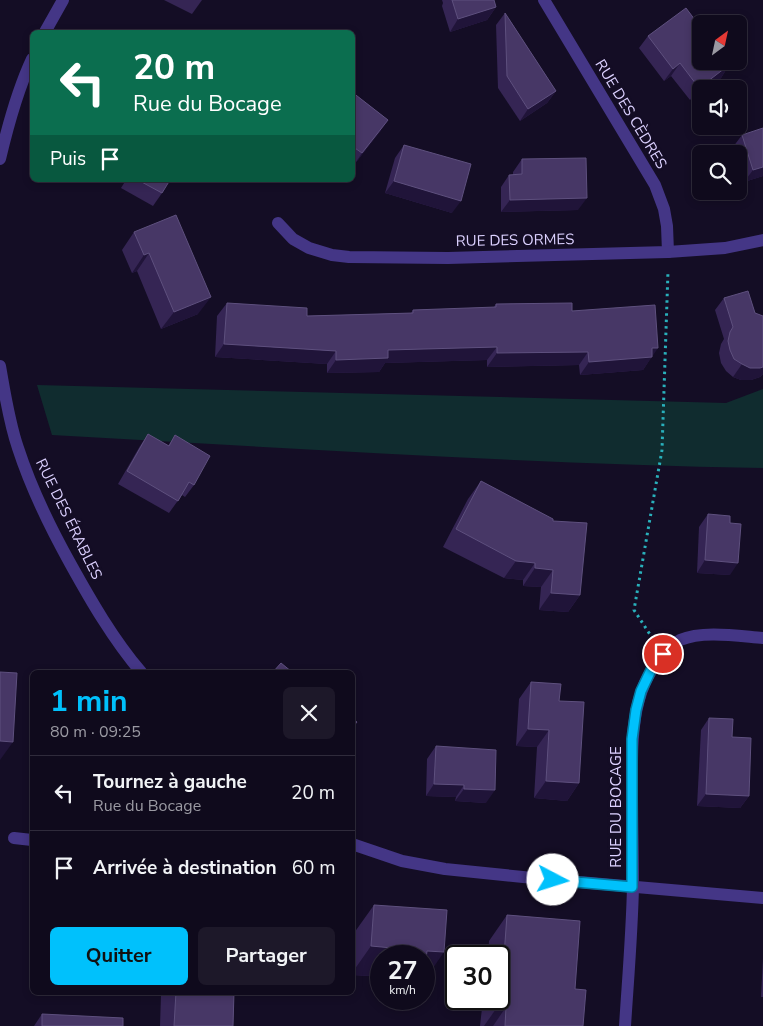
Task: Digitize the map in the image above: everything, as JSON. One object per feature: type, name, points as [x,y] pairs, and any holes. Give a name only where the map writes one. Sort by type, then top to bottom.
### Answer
[{"type":"street","points":[[46,30],[63,0]]},
{"type":"street","name":"RUE DES CÈDRES","points":[[544,0],[654,185],[664,209],[668,252]]},
{"type":"street","points":[[0,159],[8,123],[30,64]]},
{"type":"street","name":"RUE DES ORMES","points":[[278,223],[293,239],[309,248],[349,258],[448,258],[668,252],[725,248],[763,240]]},
{"type":"street","name":"RUE DES ÉRABLES","points":[[0,366],[18,448],[35,493],[60,545],[90,600],[128,658],[138,670]]},
{"type":"street","name":"RUE DU BOCAGE","points":[[625,1026],[632,887],[632,739],[641,691],[652,668],[663,654],[679,640],[697,635],[763,638]]},
{"type":"street","points":[[14,838],[30,840]]},
{"type":"street","points":[[355,845],[402,861],[445,869],[763,898]]},
{"type":"path","points":[[663,654],[634,610],[662,450],[668,252]]},
{"type":"green space","points":[[37,385],[726,403],[763,389],[763,468],[496,459],[52,435]]},
{"type":"building","points":[[452,0],[494,0],[496,7],[458,19]]},
{"type":"building","points":[[686,8],[692,16],[692,70],[722,70],[709,80],[693,80],[680,63],[673,69],[648,36]]},
{"type":"building","points":[[505,13],[556,91],[528,109],[507,76]]},
{"type":"building","points":[[355,94],[388,120],[362,153],[355,148]]},
{"type":"building","points":[[763,128],[763,167],[753,170],[747,145],[745,145],[742,135],[747,135],[747,133]]},
{"type":"building","points":[[404,145],[471,164],[461,201],[394,181]]},
{"type":"building","points":[[586,158],[587,198],[510,200],[509,175],[522,174],[522,159]]},
{"type":"building","points":[[142,182],[169,182],[162,193]]},
{"type":"building","points":[[176,215],[211,297],[174,312],[149,253],[144,255],[134,232]]},
{"type":"building","points":[[748,291],[755,313],[763,316],[763,367],[760,368],[750,368],[734,359],[728,341],[733,327],[724,298]]},
{"type":"building","points":[[227,303],[307,308],[307,316],[413,313],[413,310],[496,307],[496,304],[572,303],[572,311],[655,305],[658,348],[652,348],[652,357],[589,362],[588,352],[497,353],[497,347],[388,350],[388,358],[336,360],[336,351],[224,344]]},
{"type":"building","points":[[148,434],[169,446],[175,435],[210,456],[194,485],[189,482],[178,501],[127,471]]},
{"type":"building","points":[[481,481],[553,519],[553,521],[587,523],[580,595],[551,593],[553,570],[535,568],[535,563],[516,561],[456,529]]},
{"type":"building","points":[[708,514],[730,516],[730,523],[741,524],[738,563],[705,560]]},
{"type":"building","points":[[281,663],[290,670],[275,670]]},
{"type":"building","points":[[0,672],[17,673],[13,742],[0,741]]},
{"type":"building","points":[[531,682],[561,684],[559,701],[584,702],[579,783],[546,781],[549,730],[528,729]]},
{"type":"building","points":[[709,718],[733,719],[732,737],[751,738],[749,796],[706,794]]},
{"type":"building","points":[[436,746],[496,750],[495,790],[464,789],[464,785],[434,784]]},
{"type":"building","points":[[374,905],[447,910],[444,952],[435,951],[435,945],[371,945]]},
{"type":"building","points":[[507,915],[580,921],[575,989],[586,990],[583,1026],[505,1026],[506,1010],[510,1010],[510,945],[505,945]]},
{"type":"building","points":[[176,995],[234,995],[233,1026],[174,1026]]},
{"type":"building","points":[[42,1014],[123,1018],[123,1026],[42,1026]]},
{"type":"route","points":[[553,880],[632,887],[632,739],[641,691],[652,668],[663,654]]}]
